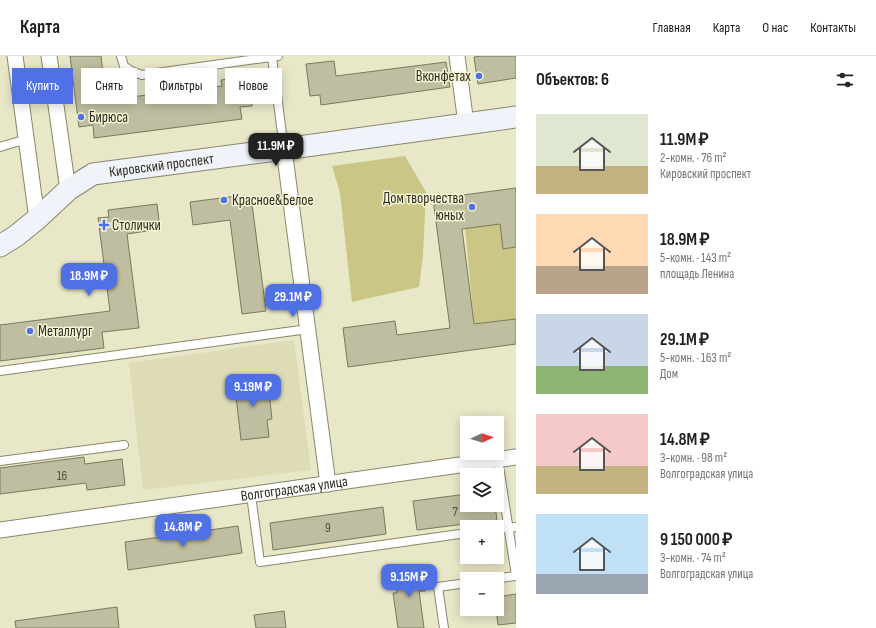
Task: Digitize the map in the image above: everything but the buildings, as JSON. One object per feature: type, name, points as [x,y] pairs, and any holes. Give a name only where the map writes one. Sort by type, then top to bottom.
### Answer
[{"type":"main road","name":"Кировский проспект","points":[[0,246],[16,236],[37,219],[68,190],[93,174],[284,150],[516,117]]},
{"type":"street","points":[[16,56],[37,219]]},
{"type":"street","points":[[49,56],[68,190]]},
{"type":"street","points":[[457,56],[466,124]]},
{"type":"street","points":[[284,150],[328,484]]},
{"type":"street","name":"Волгоградская улица","points":[[504,459],[516,457]]},
{"type":"street","name":"Волгоградская улица","points":[[0,530],[498,460]]},
{"type":"lane","points":[[120,56],[124,66],[131,71],[142,75],[275,56],[284,150]]},
{"type":"lane","points":[[0,148],[27,139]]},
{"type":"lane","points":[[0,371],[308,328]]},
{"type":"lane","points":[[0,461],[124,445]]},
{"type":"lane","points":[[498,460],[512,527],[516,576],[504,578]]},
{"type":"lane","points":[[250,495],[260,562],[460,534]]},
{"type":"lane","points":[[444,628],[438,587],[460,584]]},
{"type":"shaded area","points":[[405,156],[426,192],[423,255],[419,287],[352,302],[340,193],[332,166]]},
{"type":"shaded area","points":[[500,224],[503,249],[516,247],[516,319],[474,324],[465,228]]},
{"type":"shaded area","points":[[294,340],[311,470],[143,490],[129,363]]},
{"type":"place","name":"Вконфетах","points":[[479,76]]},
{"type":"place","name":"Бирюса","points":[[81,117]]},
{"type":"place","name":"Красное&Белое","points":[[224,200]]},
{"type":"place","name":"Дом творчества юных","points":[[472,207]]},
{"type":"place","name":"Столички","points":[[104,225]]},
{"type":"place","name":"Металлург","points":[[30,331]]}]
